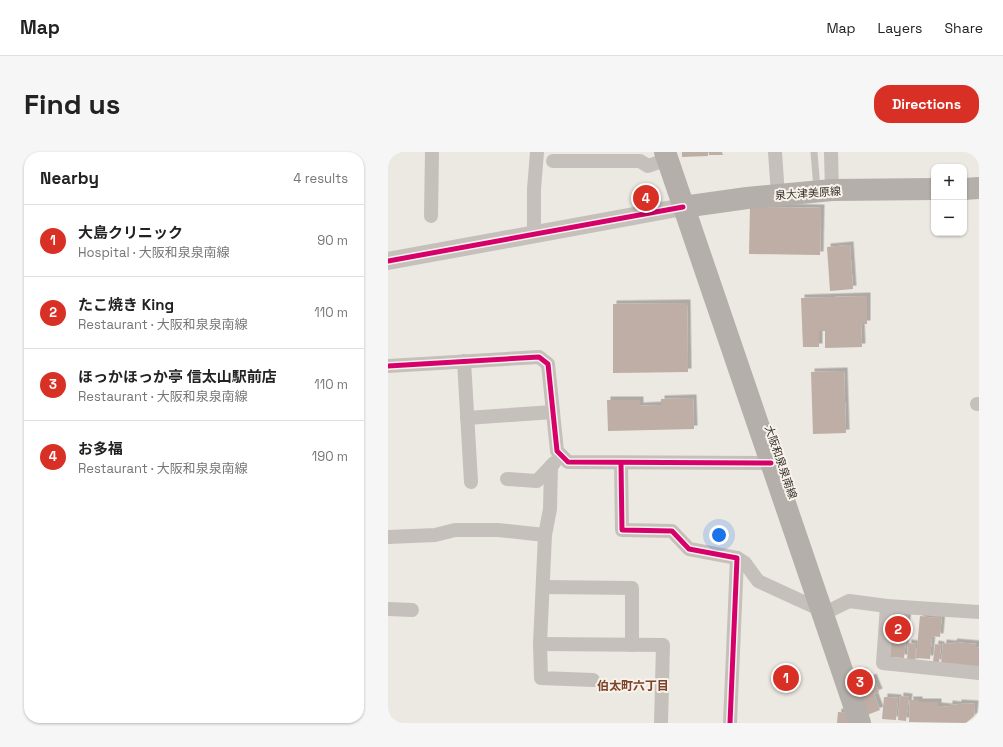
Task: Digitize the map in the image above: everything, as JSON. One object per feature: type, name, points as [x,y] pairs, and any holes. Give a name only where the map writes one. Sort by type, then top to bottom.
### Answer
[{"type":"main road","name":"大阪和泉泉南線","points":[[666,156],[860,723]]},
{"type":"main road","points":[[967,188],[979,188]]},
{"type":"main road","name":"泉大津美原線","points":[[683,207],[747,198],[824,191],[931,189]]},
{"type":"street","points":[[431,216],[432,152]]},
{"type":"street","points":[[534,235],[534,189],[537,152]]},
{"type":"street","points":[[775,152],[778,195]]},
{"type":"street","points":[[824,191],[831,152]]},
{"type":"street","points":[[560,158],[640,161],[648,166],[666,156]]},
{"type":"street","points":[[388,261],[683,207]]},
{"type":"street","points":[[388,366],[539,357],[548,364],[557,451],[568,462],[771,463]]},
{"type":"street","points":[[464,361],[471,482]]},
{"type":"street","points":[[467,418],[553,412]]},
{"type":"street","points":[[507,479],[537,481],[562,455]]},
{"type":"street","points":[[621,463],[622,530],[672,531],[689,549],[737,558],[745,562],[758,581],[822,612],[849,601],[887,606],[979,612]]},
{"type":"street","points":[[551,466],[550,509],[545,535],[540,644],[541,678],[593,680]]},
{"type":"street","points":[[388,537],[435,535],[455,530],[498,530],[545,535]]},
{"type":"street","points":[[730,723],[737,558]]},
{"type":"street","points":[[543,587],[632,588],[632,645]]},
{"type":"street","points":[[887,606],[883,663],[979,673]]},
{"type":"street","points":[[388,609],[412,610]]},
{"type":"street","points":[[540,644],[663,645],[661,723]]},
{"type":"lane","points":[[814,152],[824,191]]},
{"type":"building","points":[[682,152],[708,152],[708,156],[682,157]]},
{"type":"building","points":[[709,152],[722,152],[723,155],[709,155]]},
{"type":"building","points":[[750,207],[821,208],[820,255],[749,254]]},
{"type":"building","points":[[850,245],[853,289],[830,291],[827,247]]},
{"type":"building","points":[[867,296],[867,324],[861,324],[862,347],[825,348],[825,331],[819,331],[819,347],[803,347],[801,298]]},
{"type":"building","points":[[687,303],[688,372],[613,373],[613,304]]},
{"type":"building","points":[[844,371],[846,433],[813,434],[811,372]]},
{"type":"building","points":[[693,398],[694,429],[608,431],[607,400],[640,400],[640,406],[661,405],[661,399]]},
{"type":"building","points":[[893,613],[908,614],[904,639],[906,639],[904,658],[890,657]]},
{"type":"building","points":[[934,614],[942,614],[940,637],[932,636],[930,659],[916,658],[920,616],[934,618]]},
{"type":"building","points":[[954,642],[976,644],[976,647],[979,648],[979,668],[941,664],[943,643],[953,644]]},
{"type":"building","points":[[908,643],[916,644],[915,662],[907,662]]},
{"type":"building","points":[[935,644],[941,645],[939,663],[933,662]]},
{"type":"building","points":[[863,671],[865,677],[868,676],[869,679],[873,677],[879,692],[874,694],[880,710],[867,715],[852,675]]},
{"type":"building","points":[[900,696],[909,697],[906,721],[898,720]]},
{"type":"building","points":[[884,697],[898,698],[896,720],[882,719]]},
{"type":"building","points":[[910,700],[919,700],[919,702],[938,702],[938,706],[949,707],[949,704],[975,704],[974,716],[966,723],[909,722]]},
{"type":"building","points":[[838,712],[851,713],[850,723],[837,723]]},
{"type":"cycle path","points":[[388,261],[683,207]]},
{"type":"cycle path","points":[[388,366],[539,357],[548,364],[557,451],[568,462],[771,463]]},
{"type":"cycle path","points":[[621,463],[622,530],[672,531],[689,549],[737,558],[730,723]]},
{"type":"place","name":"お多福","points":[[646,198]]},
{"type":"place","name":"たこ焼き King","points":[[898,629]]},
{"type":"place","name":"大島クリニック","points":[[786,678]]},
{"type":"place","name":"ほっかほっか亭 信太山駅前店","points":[[860,682]]},
{"type":"district","name":"伯太町六丁目","points":[[633,686]]}]
